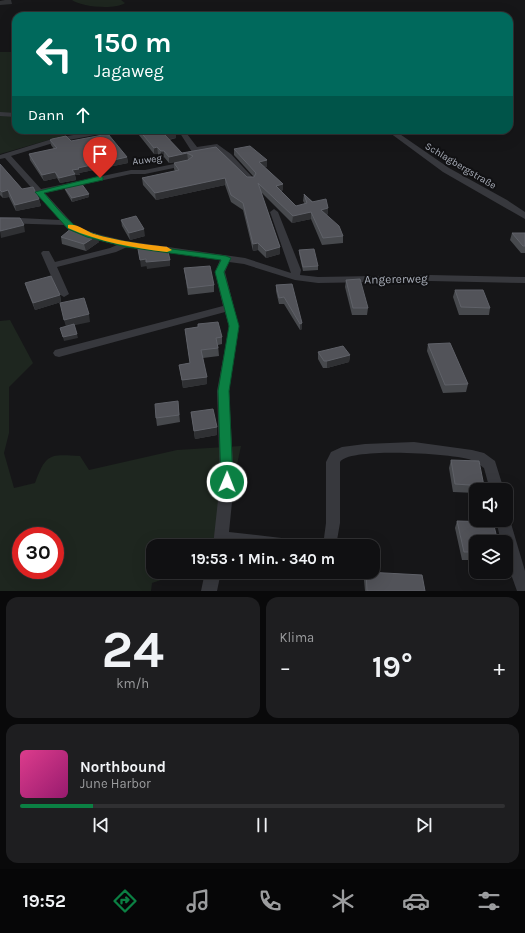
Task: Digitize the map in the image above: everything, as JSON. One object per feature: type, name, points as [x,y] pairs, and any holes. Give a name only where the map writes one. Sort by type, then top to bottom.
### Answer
[{"type":"street","points":[[0,114],[12,115]]},
{"type":"street","points":[[67,222],[3,156],[52,141],[90,134]]},
{"type":"street","points":[[184,134],[195,150],[214,146],[228,156],[251,180]]},
{"type":"street","name":"Schlagbergstraße","points":[[394,134],[446,170],[499,199],[525,216]]},
{"type":"street","name":"Auweg","points":[[39,192],[131,172],[145,172],[188,164]]},
{"type":"street","points":[[274,212],[296,270],[295,277]]},
{"type":"street","points":[[0,220],[55,224],[67,222]]},
{"type":"street","name":"Angererweg","points":[[67,222],[71,227],[80,232],[126,244],[252,263],[295,277],[329,280],[430,278],[490,281],[525,280]]},
{"type":"street","points":[[52,266],[113,250],[126,244]]},
{"type":"street","points":[[46,253],[64,294]]},
{"type":"street","points":[[220,539],[227,460],[223,391],[234,326],[220,272],[226,258]]},
{"type":"street","points":[[59,353],[230,306]]},
{"type":"street","points":[[331,539],[333,523],[331,470],[336,456],[350,450],[414,447],[472,455],[485,460],[493,470],[496,483]]},
{"type":"street","points":[[506,527],[513,559],[525,591]]},
{"type":"street","points":[[209,591],[212,579]]},
{"type":"shaded area","points":[[72,0],[121,0],[125,3],[114,6],[98,7]]},
{"type":"shaded area","points":[[0,52],[12,52],[12,134],[70,134],[0,154]]},
{"type":"shaded area","points":[[10,320],[33,363],[9,387],[9,433],[4,453],[14,488],[35,483],[42,466],[46,461],[55,456],[80,456],[89,470],[177,450],[241,446],[220,539],[146,539],[146,579],[164,579],[152,583],[151,591],[0,591],[0,321]]},
{"type":"building","points":[[108,134],[127,157],[72,170],[75,174],[59,178],[55,172],[42,175],[29,154],[57,148],[50,140],[52,139],[66,136],[71,141]]},
{"type":"building","points":[[142,134],[164,134],[182,153],[216,147],[247,177],[254,177],[256,173],[234,149],[250,146],[267,160],[259,162],[283,184],[276,186],[296,206],[307,203],[304,194],[312,202],[326,199],[328,208],[321,210],[339,226],[343,236],[323,238],[311,212],[293,216],[258,183],[280,247],[266,251],[258,243],[253,244],[243,203],[231,195],[225,178],[155,193],[142,178],[179,170],[174,163],[188,160],[193,156],[187,153],[169,157],[164,151],[161,151],[157,147],[154,148]]},
{"type":"building","points":[[0,164],[22,189],[33,187],[39,199],[15,205],[8,190],[2,192],[0,190]]},
{"type":"building","points":[[81,183],[89,194],[72,198],[64,187]]},
{"type":"building","points":[[136,216],[144,229],[129,233],[121,220]]},
{"type":"building","points":[[0,218],[20,218],[24,225],[0,231]]},
{"type":"building","points":[[73,227],[98,235],[84,244],[61,237]]},
{"type":"building","points":[[512,233],[525,233],[525,246],[523,246]]},
{"type":"building","points":[[167,247],[170,260],[146,262],[146,259],[140,260],[138,249]]},
{"type":"building","points":[[314,249],[318,266],[303,267],[299,250]]},
{"type":"building","points":[[210,266],[214,285],[188,288],[184,268]]},
{"type":"building","points":[[51,276],[60,295],[33,303],[25,283]]},
{"type":"building","points":[[360,279],[368,308],[353,308],[346,280]]},
{"type":"building","points":[[292,284],[302,323],[300,324],[284,297],[279,298],[276,285]]},
{"type":"building","points":[[455,290],[483,290],[490,308],[461,307]]},
{"type":"building","points":[[84,298],[89,314],[64,320],[60,303]]},
{"type":"building","points":[[218,322],[222,337],[216,338],[218,348],[201,350],[207,377],[182,380],[179,365],[190,363],[185,329],[198,327],[198,324]]},
{"type":"building","points":[[74,324],[77,334],[63,337],[60,328]]},
{"type":"building","points":[[450,343],[468,384],[445,385],[428,344]]},
{"type":"building","points":[[343,346],[350,355],[324,361],[318,352]]},
{"type":"building","points":[[178,401],[179,415],[156,418],[155,404]]},
{"type":"building","points":[[213,409],[217,427],[194,431],[191,412]]},
{"type":"building","points":[[451,460],[479,461],[483,483],[469,483],[469,485],[455,484]]},
{"type":"building","points":[[457,521],[469,521],[469,527],[494,527],[496,535],[469,535],[469,552],[464,552]]},
{"type":"building","points":[[380,573],[422,575],[425,591],[367,591],[366,579],[380,579]]},
{"type":"slow traffic","points":[[71,227],[90,235],[126,244],[167,250]]},
{"type":"route","points":[[100,178],[39,192],[71,227],[90,235],[126,244],[226,258],[220,272],[234,326],[234,336],[226,366],[223,391],[227,482]]}]
